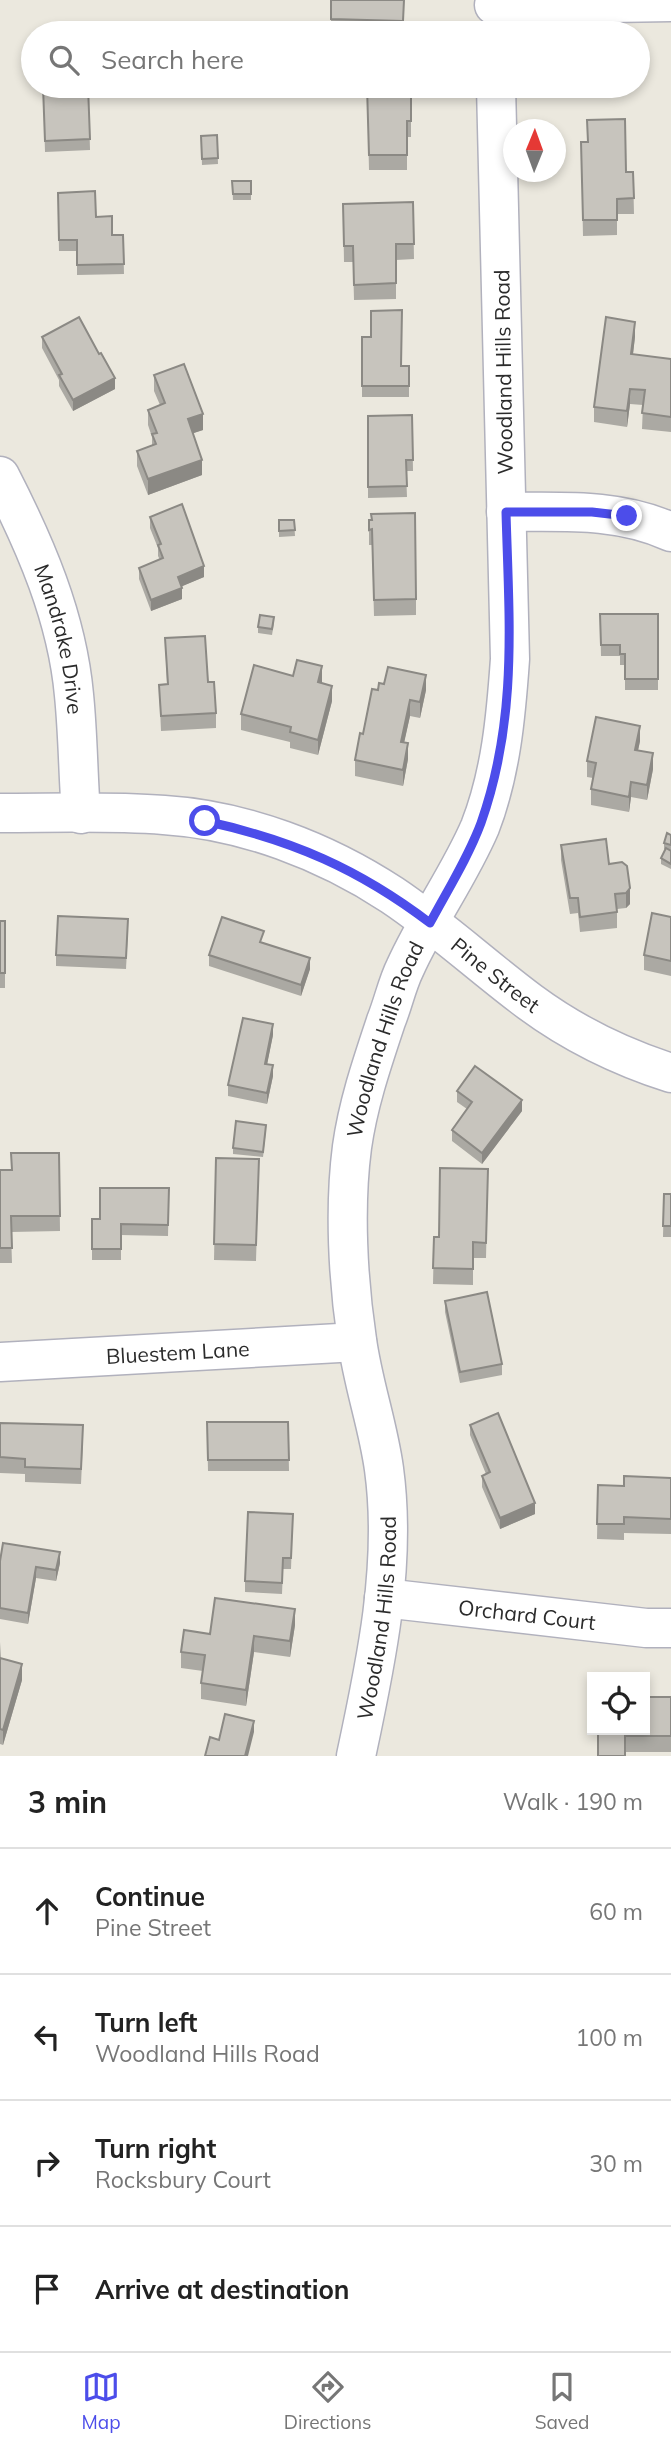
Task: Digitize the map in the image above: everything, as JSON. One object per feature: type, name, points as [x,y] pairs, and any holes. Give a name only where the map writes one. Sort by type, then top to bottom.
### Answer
[{"type":"street","points":[[494,13],[671,2]]},
{"type":"street","name":"Woodland Hills Road","points":[[356,1756],[369,1697],[384,1598],[388,1533],[384,1468],[357,1342],[348,1247],[352,1149],[369,1071],[405,968],[480,826],[496,775],[506,723],[510,659],[496,98]]},
{"type":"street","name":"Mandrake Drive","points":[[0,476],[24,522],[41,564],[66,649],[74,693],[80,814]]},
{"type":"street","points":[[506,512],[609,513],[643,520],[671,531]]},
{"type":"street","name":"Pine Street","points":[[0,813],[165,815],[245,829],[284,841],[358,874],[393,896],[531,1003],[570,1028],[612,1050],[671,1073]]},
{"type":"street","name":"Bluestem Lane","points":[[0,1362],[357,1342]]},
{"type":"street","name":"Orchard Court","points":[[384,1598],[646,1628],[671,1628]]},
{"type":"building","points":[[331,0],[404,0],[403,21],[331,19]]},
{"type":"building","points":[[43,98],[88,98],[90,139],[45,141]]},
{"type":"building","points":[[367,98],[411,98],[411,121],[407,121],[407,155],[369,155]]},
{"type":"building","points":[[625,119],[626,172],[633,172],[634,198],[617,199],[617,220],[583,220],[581,142],[588,142],[587,120]]},
{"type":"building","points":[[217,135],[218,158],[202,159],[201,136]]},
{"type":"building","points":[[232,181],[251,181],[251,194],[233,194]]},
{"type":"building","points":[[95,191],[96,217],[112,216],[112,235],[123,235],[124,264],[77,265],[77,240],[59,240],[58,193]]},
{"type":"building","points":[[413,202],[414,244],[396,244],[396,283],[354,285],[353,246],[344,246],[343,204]]},
{"type":"building","points":[[402,310],[401,366],[409,366],[409,386],[362,386],[362,337],[371,337],[371,311]]},
{"type":"building","points":[[79,317],[115,378],[73,400],[42,337]]},
{"type":"building","points":[[606,317],[635,322],[631,354],[671,359],[671,417],[642,413],[645,390],[630,389],[627,411],[594,407]]},
{"type":"building","points":[[184,364],[203,414],[188,419],[202,460],[148,479],[137,451],[156,444],[152,434],[157,433],[148,410],[165,403],[154,375]]},
{"type":"building","points":[[412,415],[413,460],[406,460],[407,486],[368,487],[368,416]]},
{"type":"building","points":[[182,504],[204,566],[178,577],[182,588],[151,600],[139,568],[163,558],[158,545],[161,544],[150,517]]},
{"type":"building","points":[[415,513],[416,599],[374,600],[372,529],[369,530],[371,514]]},
{"type":"building","points":[[279,520],[294,520],[295,530],[279,531]]},
{"type":"building","points":[[600,614],[658,614],[658,679],[625,679],[625,654],[620,654],[620,645],[601,645]]},
{"type":"building","points":[[260,615],[274,617],[272,629],[258,627]]},
{"type":"building","points":[[205,636],[208,682],[214,682],[216,713],[161,716],[159,685],[168,684],[165,638]]},
{"type":"building","points":[[297,660],[322,666],[318,682],[332,686],[318,740],[290,732],[291,727],[241,714],[254,665],[293,676]]},
{"type":"building","points":[[388,667],[426,675],[420,702],[410,700],[401,742],[408,743],[403,770],[355,760],[372,689],[378,690],[379,683],[384,684]]},
{"type":"building","points":[[596,717],[640,726],[635,750],[653,753],[647,785],[631,782],[629,797],[591,789],[596,763],[587,761]]},
{"type":"building","points":[[667,833],[671,835],[671,845],[664,843]]},
{"type":"building","points":[[606,839],[609,864],[622,862],[627,866],[630,888],[626,893],[615,894],[617,912],[580,917],[578,898],[570,898],[561,845]]},
{"type":"building","points":[[666,848],[671,851],[671,864],[661,858]]},
{"type":"building","points":[[652,913],[671,917],[671,961],[644,955]]},
{"type":"building","points":[[58,916],[128,919],[126,958],[56,955]]},
{"type":"building","points":[[222,917],[264,931],[260,942],[310,958],[301,985],[209,955]]},
{"type":"building","points":[[0,921],[5,921],[5,973],[0,973]]},
{"type":"building","points":[[243,1018],[273,1024],[265,1064],[273,1065],[267,1093],[228,1085]]},
{"type":"building","points":[[475,1066],[522,1100],[482,1153],[452,1130],[472,1102],[457,1091]]},
{"type":"building","points":[[236,1121],[266,1125],[263,1152],[233,1148]]},
{"type":"building","points":[[11,1153],[59,1153],[60,1216],[11,1216],[12,1248],[0,1248],[0,1170],[12,1170]]},
{"type":"building","points":[[216,1158],[259,1159],[256,1245],[214,1244]]},
{"type":"building","points":[[440,1168],[488,1169],[486,1243],[473,1242],[473,1269],[433,1268],[434,1237],[439,1237]]},
{"type":"building","points":[[100,1188],[169,1188],[168,1225],[121,1224],[121,1249],[92,1249],[92,1219],[100,1219]]},
{"type":"building","points":[[664,1194],[671,1194],[671,1226],[663,1226]]},
{"type":"building","points":[[487,1292],[502,1364],[460,1372],[445,1301]]},
{"type":"building","points":[[498,1413],[535,1503],[500,1518],[482,1476],[490,1472],[470,1425]]},
{"type":"building","points":[[207,1422],[288,1422],[289,1460],[208,1460]]},
{"type":"building","points":[[0,1423],[83,1425],[81,1469],[25,1467],[25,1459],[0,1457]]},
{"type":"building","points":[[624,1476],[671,1478],[671,1519],[624,1517],[624,1524],[597,1524],[598,1485],[624,1486]]},
{"type":"building","points":[[248,1512],[293,1514],[291,1558],[283,1558],[282,1583],[245,1581]]},
{"type":"building","points":[[3,1543],[60,1552],[56,1570],[36,1567],[28,1613],[0,1608],[0,1561]]},
{"type":"building","points":[[215,1598],[295,1609],[290,1641],[254,1636],[246,1690],[201,1683],[205,1655],[181,1652],[184,1630],[210,1634]]},
{"type":"building","points":[[0,1658],[22,1664],[3,1730],[0,1729]]},
{"type":"building","points":[[650,1697],[671,1697],[671,1736],[625,1736],[625,1756],[598,1756],[598,1735],[650,1735]]},
{"type":"building","points":[[225,1714],[254,1721],[245,1756],[205,1756],[210,1737],[219,1740]]},
{"type":"route","points":[[205,821],[245,829],[321,856],[358,874],[430,923],[480,826],[496,775],[506,723],[510,659],[506,512],[592,512],[627,516]]}]
